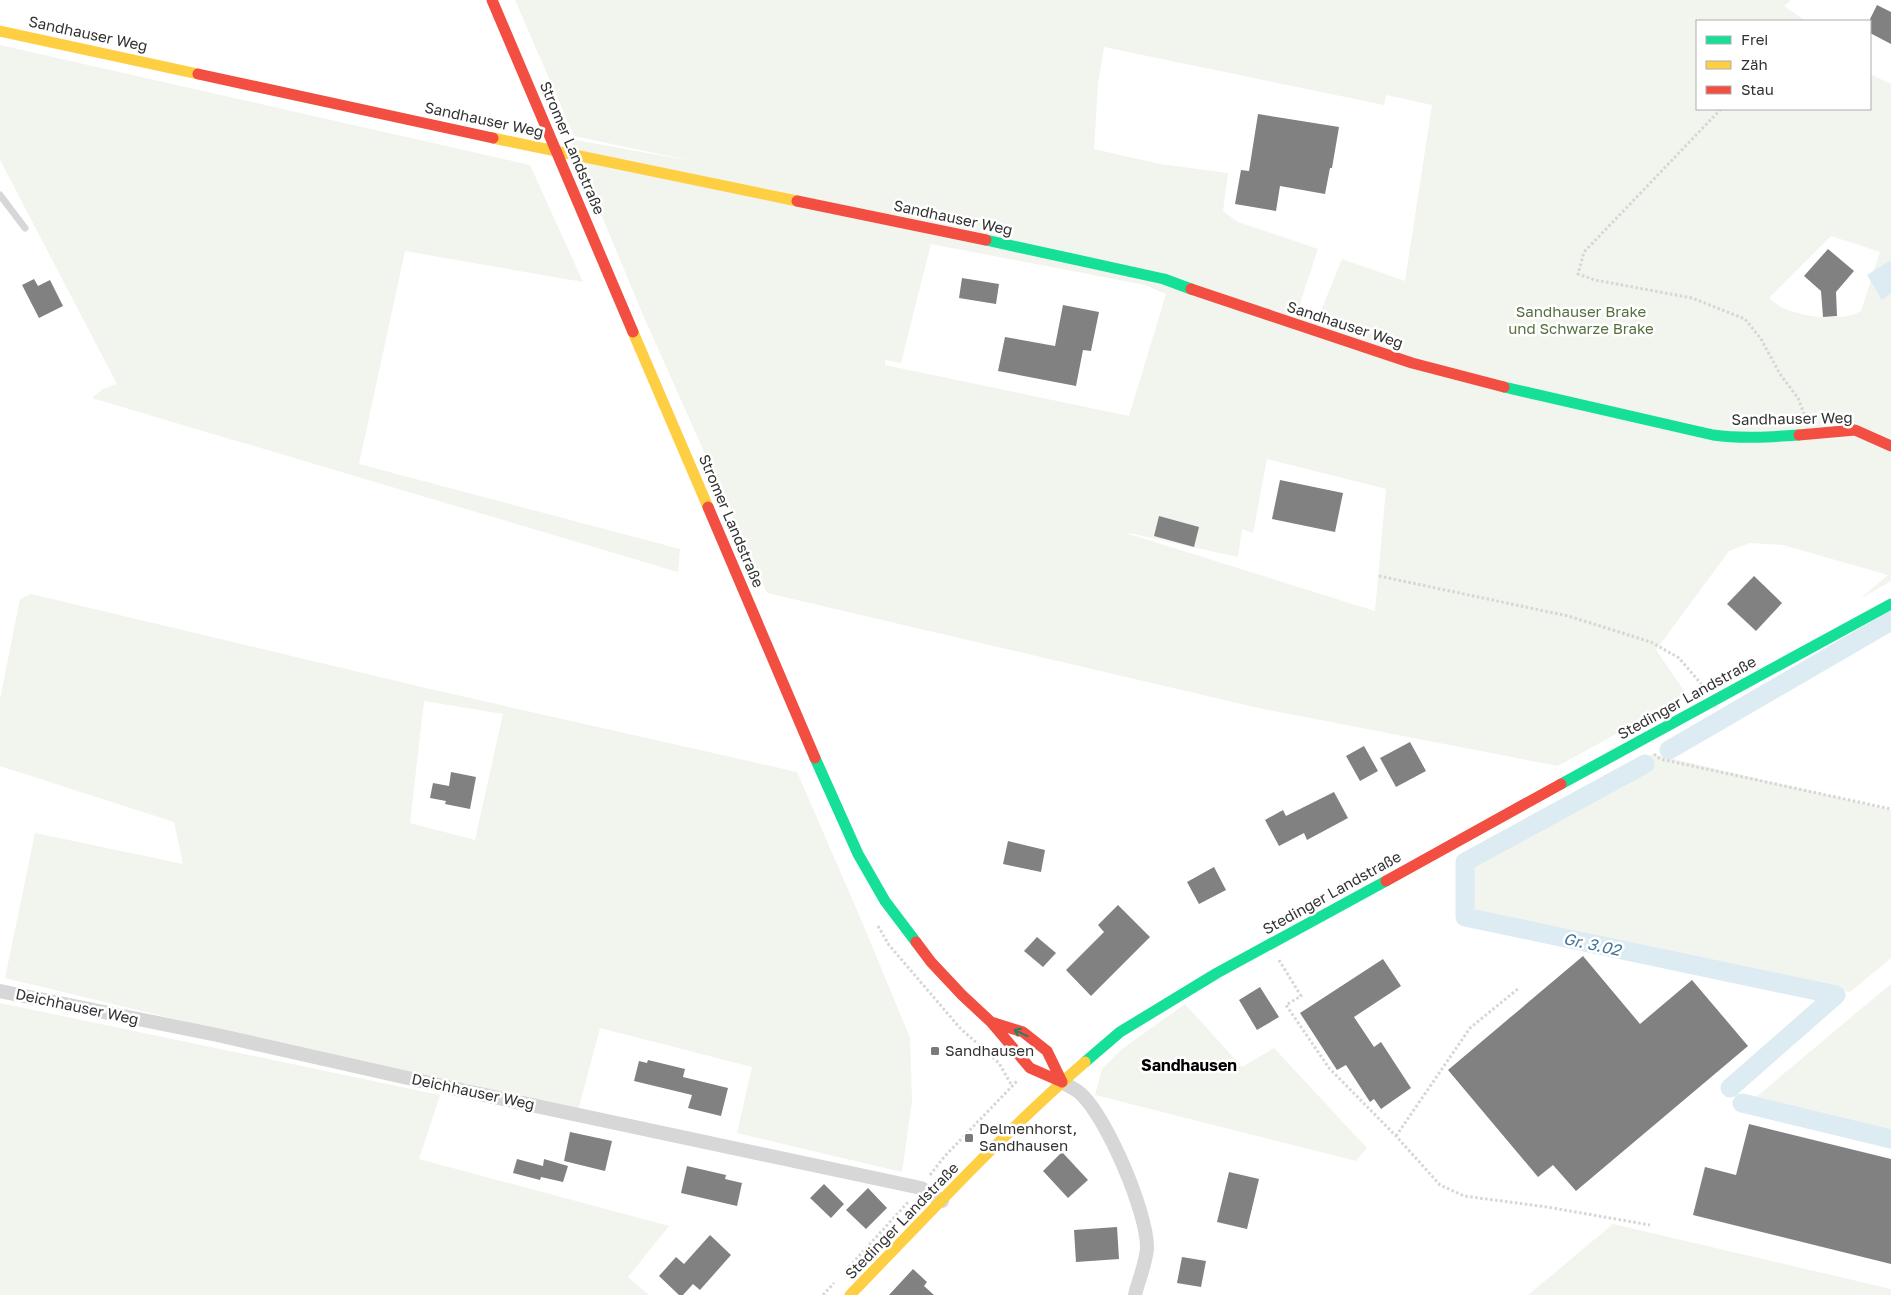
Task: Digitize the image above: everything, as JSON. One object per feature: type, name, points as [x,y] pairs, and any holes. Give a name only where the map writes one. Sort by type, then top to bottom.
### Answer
[{"type":"main road","name":"Stromer Landstraße","points":[[492,0],[805,736],[858,854],[885,901],[931,962],[991,1022],[1030,1068],[1062,1082]]},
{"type":"main road","name":"Sandhauser Weg","points":[[0,31],[558,152],[920,226],[1164,279],[1412,363],[1552,400],[1737,438],[1760,438],[1855,430],[1891,446]]},
{"type":"main road","name":"Stedinger Landstraße","points":[[850,1295],[1062,1082],[1120,1032],[1217,973],[1891,604]]},
{"type":"main road","name":"Stromer Landstraße","points":[[991,1022],[1023,1032],[1046,1051],[1062,1082]]},
{"type":"street","name":"Deichhauser Weg","points":[[0,991],[217,1035],[461,1090],[921,1188],[942,1201]]},
{"type":"street","points":[[1062,1082],[1082,1095],[1101,1122],[1129,1177],[1145,1227],[1147,1249],[1135,1295]]},
{"type":"lane","points":[[0,195],[25,228]]},
{"type":"path","points":[[1720,110],[1584,252],[1578,274],[1595,280],[1692,298],[1745,318],[1761,340],[1780,374],[1798,398],[1811,433]]},
{"type":"path","points":[[1379,576],[1568,616],[1651,642],[1679,658],[1700,680],[1713,701]]},
{"type":"path","points":[[1642,740],[1648,750],[1660,759],[1891,810]]},
{"type":"path","points":[[1270,944],[1301,996],[1286,1005],[1329,1068],[1396,1136],[1440,1185],[1464,1196],[1547,1207],[1650,1225]]},
{"type":"path","points":[[923,985],[960,1028],[999,1062],[1012,1086]]},
{"type":"path","points":[[1396,1136],[1470,1028],[1518,988]]},
{"type":"green space","name":"Sandhauser Brake und Schwarze Brake","points":[[515,0],[1791,0],[1784,6],[1805,20],[1696,20],[1696,110],[1871,110],[1871,74],[1891,84],[1891,581],[1860,599],[1888,575],[1783,545],[1750,543],[1729,551],[1656,650],[1687,695],[1558,766],[1263,709],[767,593],[643,315],[570,139],[692,161],[574,136]],"holes":[[[1104,47],[1384,105],[1386,95],[1432,105],[1405,281],[1342,259],[1316,323],[1299,316],[1301,300],[1318,249],[1238,222],[1223,211],[1228,173],[1160,164],[1094,149],[1098,83]],[[1831,236],[1880,252],[1861,311],[1844,316],[1813,316],[1783,308],[1769,298]],[[931,244],[1145,285],[1166,294],[1129,416],[885,365],[885,360],[901,363]],[[1267,459],[1386,489],[1375,611],[1129,534],[1238,557],[1242,529],[1253,533]]]},
{"type":"green space","points":[[0,45],[530,165],[583,282],[405,251],[359,464],[680,549],[678,572],[92,398],[103,389],[117,384],[0,160]]},
{"type":"green space","points":[[31,594],[430,689],[797,772],[910,1038],[912,1101],[902,1172],[737,1133],[752,1067],[600,1028],[578,1111],[444,1084],[5,978],[35,833],[183,864],[174,822],[0,766],[0,699],[20,599]],"holes":[[[424,701],[503,714],[475,840],[410,823]]]},
{"type":"green space","points":[[1652,754],[1891,810],[1891,958],[1850,992],[1471,914],[1471,855]]},
{"type":"green space","points":[[1891,984],[1891,1146],[1743,1108],[1874,998]]},
{"type":"green space","points":[[0,1003],[440,1095],[419,1159],[669,1226],[628,1277],[649,1295],[0,1295]]},
{"type":"green space","points":[[1185,1004],[1242,1067],[1274,1048],[1367,1148],[1356,1161],[1095,1095],[1102,1069],[1122,1049]]},
{"type":"green space","points":[[1613,1224],[1891,1289],[1891,1295],[1528,1295]]},
{"type":"shaded area","points":[[1891,260],[1891,293],[1882,300],[1867,275]]},
{"type":"building","points":[[1877,5],[1891,12],[1891,44],[1871,34],[1870,19]]},
{"type":"building","points":[[1258,114],[1339,127],[1332,168],[1330,168],[1325,194],[1280,186],[1276,211],[1235,204],[1241,170],[1249,171]]},
{"type":"building","points":[[1828,249],[1854,271],[1836,292],[1837,316],[1823,317],[1821,291],[1804,276]]},
{"type":"building","points":[[962,278],[999,284],[996,304],[959,298]]},
{"type":"building","points":[[34,279],[38,286],[50,280],[63,306],[39,318],[22,285]]},
{"type":"building","points":[[1063,305],[1099,312],[1091,351],[1083,350],[1076,386],[998,371],[1005,337],[1055,346]]},
{"type":"building","points":[[1280,480],[1343,493],[1335,532],[1272,519]]},
{"type":"building","points":[[1159,516],[1199,527],[1194,547],[1154,536]]},
{"type":"building","points":[[1754,576],[1782,603],[1756,631],[1727,604]]},
{"type":"building","points":[[1410,742],[1426,771],[1396,787],[1380,758]]},
{"type":"building","points":[[1364,746],[1378,771],[1360,781],[1346,756]]},
{"type":"building","points":[[451,772],[476,777],[470,809],[445,804],[446,801],[430,798],[433,783],[449,786]]},
{"type":"building","points":[[1334,792],[1348,818],[1307,840],[1304,833],[1279,846],[1265,820],[1283,810],[1286,816]]},
{"type":"building","points":[[1008,841],[1045,850],[1041,872],[1003,864]]},
{"type":"building","points":[[1214,867],[1226,890],[1199,904],[1187,882]]},
{"type":"building","points":[[1118,905],[1150,937],[1091,996],[1066,970],[1104,932],[1098,925]]},
{"type":"building","points":[[1037,937],[1056,953],[1043,967],[1024,951]]},
{"type":"building","points":[[1583,956],[1640,1024],[1692,980],[1748,1046],[1576,1191],[1553,1165],[1538,1177],[1448,1070]]},
{"type":"building","points":[[1383,959],[1401,986],[1354,1017],[1374,1047],[1381,1042],[1411,1088],[1381,1109],[1374,1099],[1370,1102],[1346,1065],[1337,1070],[1300,1013]]},
{"type":"building","points":[[1260,987],[1279,1017],[1257,1030],[1239,1000]]},
{"type":"building","points":[[648,1060],[685,1069],[683,1077],[728,1088],[721,1116],[688,1108],[692,1095],[634,1081],[639,1061],[647,1063]]},
{"type":"building","points":[[1749,1124],[1891,1159],[1891,1264],[1693,1215],[1705,1167],[1736,1175]]},
{"type":"building","points":[[570,1132],[612,1141],[605,1171],[564,1161]]},
{"type":"building","points":[[1062,1152],[1088,1180],[1068,1198],[1043,1171]]},
{"type":"building","points":[[517,1159],[543,1166],[544,1159],[568,1166],[563,1182],[541,1177],[540,1180],[513,1173]]},
{"type":"building","points":[[687,1166],[726,1175],[725,1179],[742,1183],[737,1206],[681,1193]]},
{"type":"building","points":[[1229,1172],[1259,1179],[1247,1229],[1217,1222]]},
{"type":"building","points":[[824,1184],[844,1204],[831,1218],[810,1198]]},
{"type":"building","points":[[868,1188],[887,1208],[866,1229],[846,1210]]},
{"type":"building","points":[[1117,1227],[1119,1259],[1076,1262],[1074,1230]]},
{"type":"building","points":[[710,1235],[731,1255],[700,1290],[693,1284],[683,1295],[679,1295],[659,1276],[676,1257],[684,1264]]},
{"type":"building","points":[[1182,1257],[1206,1261],[1201,1287],[1177,1283]]},
{"type":"building","points":[[913,1269],[927,1282],[924,1286],[934,1295],[889,1295]]},
{"type":"waterway","name":"Gr. 3.02","points":[[1669,750],[1891,621]]},
{"type":"waterway","name":"Gr. 3.02","points":[[1645,764],[1465,862],[1465,917],[1836,995],[1730,1088]]},
{"type":"waterway","name":"Gr. 3.02","points":[[1742,1103],[1891,1139]]},
{"type":"traffic: fast","points":[[986,240],[1164,279],[1191,289]]},
{"type":"traffic: fast","points":[[1504,387],[1713,435],[1745,437],[1799,435]]},
{"type":"traffic: fast","points":[[1561,784],[1891,604]]},
{"type":"traffic: fast","points":[[815,758],[858,854],[885,901],[916,942]]},
{"type":"traffic: fast","points":[[1085,1062],[1120,1032],[1217,973],[1386,881]]},
{"type":"traffic: slow","points":[[0,31],[198,74]]},
{"type":"traffic: slow","points":[[493,138],[797,201]]},
{"type":"traffic: slow","points":[[633,332],[708,507]]},
{"type":"traffic: slow","points":[[850,1295],[994,1147],[1085,1062]]},
{"type":"traffic: jam","points":[[492,0],[633,332]]},
{"type":"traffic: jam","points":[[198,74],[493,138]]},
{"type":"traffic: jam","points":[[797,201],[986,240]]},
{"type":"traffic: jam","points":[[1191,289],[1412,363],[1504,387]]},
{"type":"traffic: jam","points":[[1799,435],[1855,430],[1891,446]]},
{"type":"traffic: jam","points":[[708,507],[815,758]]},
{"type":"traffic: jam","points":[[1386,881],[1561,784]]},
{"type":"traffic: jam","points":[[916,942],[931,962],[991,1022],[1030,1068],[1062,1082]]},
{"type":"traffic: jam","points":[[991,1022],[1023,1032],[1047,1051],[1062,1082]]},
{"type":"place","name":"Sandhausen","points":[[935,1051]]},
{"type":"place","name":"Delmenhorst, Sandhausen","points":[[969,1138]]},
{"type":"district","name":"Sandhausen","points":[[1189,1065]]}]
